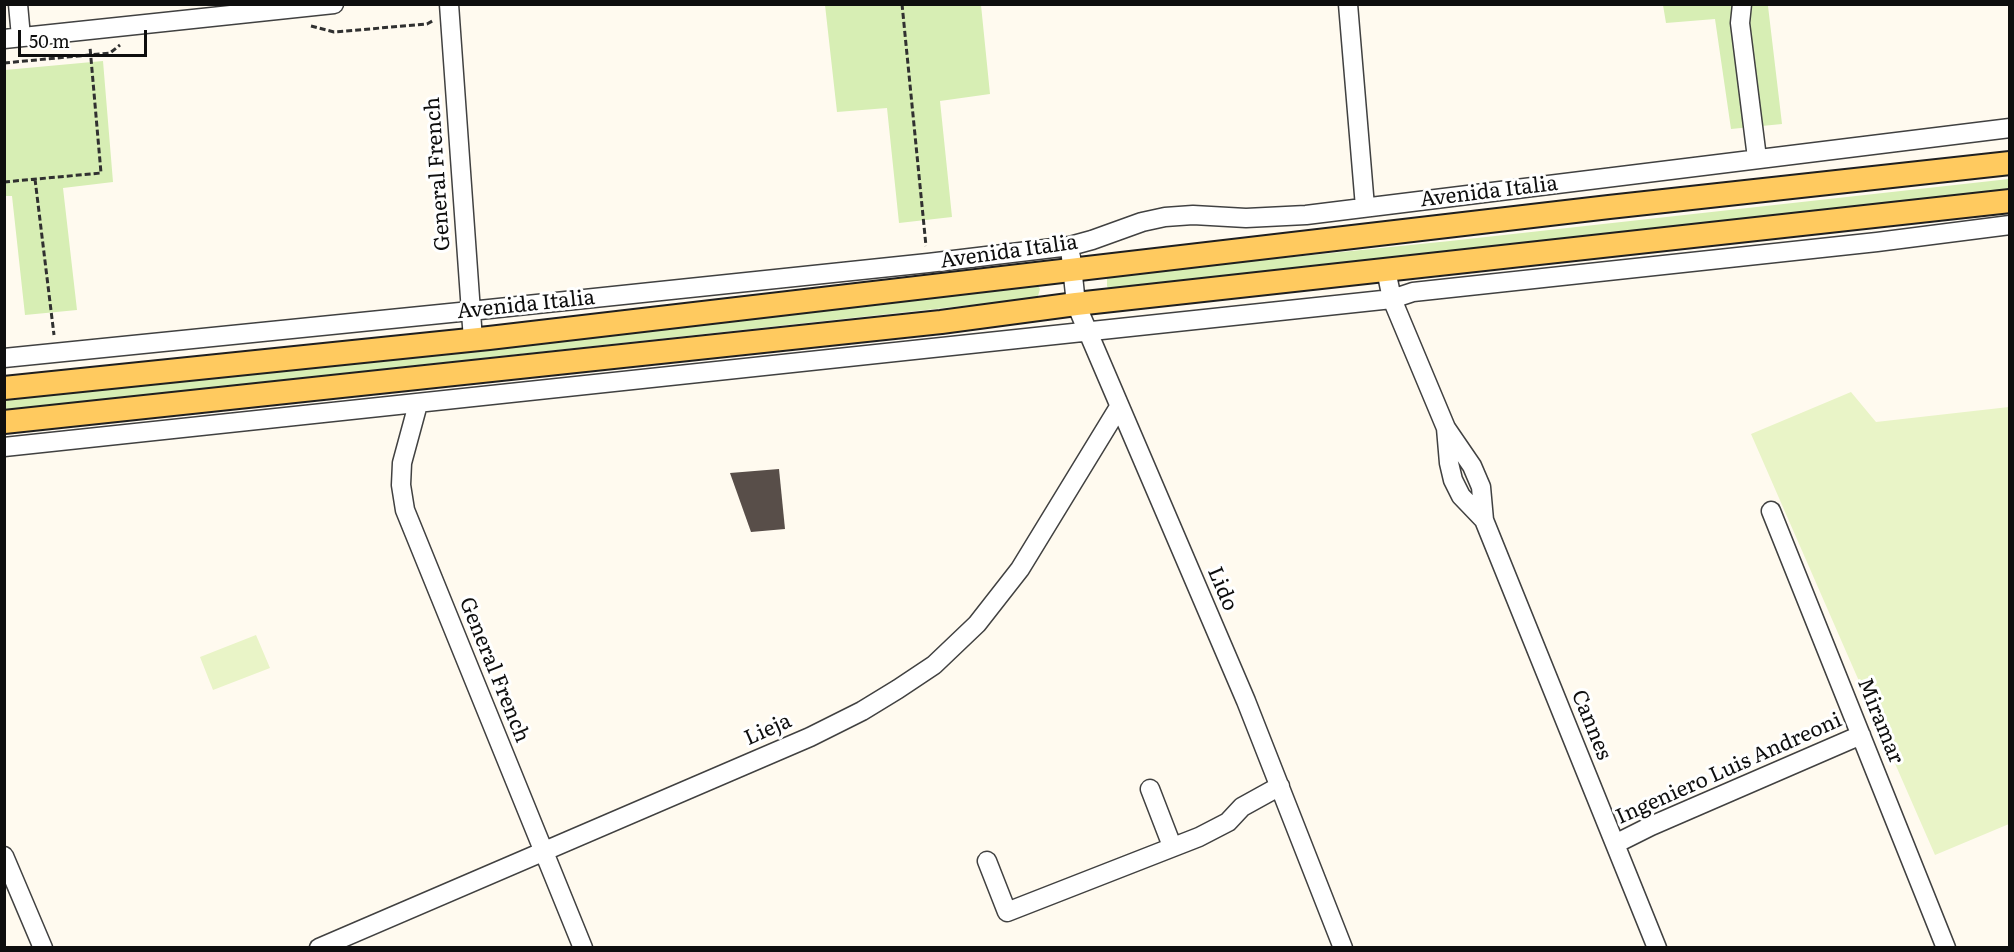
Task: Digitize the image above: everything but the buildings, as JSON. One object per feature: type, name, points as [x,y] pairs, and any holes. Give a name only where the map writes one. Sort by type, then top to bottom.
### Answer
[{"type":"main road","name":"Avenida Italia","points":[[4,388],[473,340],[1609,207],[2010,163]]},
{"type":"main road","points":[[4,422],[894,327],[1076,304],[2010,201]]},
{"type":"street","points":[[18,4],[13,38],[334,4]]},
{"type":"street","name":"General French","points":[[449,4],[473,340]]},
{"type":"street","points":[[1348,4],[1365,207]]},
{"type":"street","points":[[1742,4],[1740,23],[1757,158]]},
{"type":"street","name":"Avenida Italia","points":[[4,358],[928,263],[1070,246],[1142,222],[1165,218],[1193,215],[1246,218],[1306,216],[2010,128]]},
{"type":"street","points":[[4,447],[1392,298],[1413,292],[1877,242],[2010,225]]},
{"type":"street","name":"Lido","points":[[1070,246],[1076,304],[1246,700],[1343,948]]},
{"type":"street","name":"Cannes","points":[[1386,270],[1392,298],[1446,428],[1449,464],[1453,480],[1461,496],[1484,519],[1657,948]]},
{"type":"street","name":"General French","points":[[418,404],[402,463],[401,485],[405,510],[583,948]]},
{"type":"street","name":"Lieja","points":[[319,948],[810,737],[862,711],[934,665],[977,624],[1020,569],[1119,407]]},
{"type":"street","name":"Miramar","points":[[1771,511],[1946,948]]},
{"type":"street","name":"Ingeniero Luis Andreoni","points":[[1615,844],[1661,821],[1861,735]]},
{"type":"street","points":[[987,861],[1007,912],[1199,837],[1228,822],[1242,807],[1280,786]]},
{"type":"street","points":[[1150,789],[1172,846]]},
{"type":"street","points":[[4,856],[43,948]]},
{"type":"path","points":[[902,4],[928,263]]},
{"type":"path","points":[[300,27],[312,26],[334,32],[427,24],[436,19]]},
{"type":"path","points":[[4,182],[101,173],[89,31]]},
{"type":"path","points":[[4,63],[110,53],[122,43]]},
{"type":"path","points":[[35,179],[56,352]]},
{"type":"green space","points":[[825,5],[981,5],[990,94],[940,101],[952,217],[899,223],[887,108],[837,112]]},
{"type":"green space","points":[[1663,5],[1774,5],[1768,6],[1782,124],[1731,129],[1715,19],[1666,23]]},
{"type":"green space","points":[[103,61],[113,182],[63,188],[77,310],[25,315],[12,196],[5,196],[5,70]]},
{"type":"green space","points":[[2009,179],[2009,194],[1109,290],[1107,286],[1107,278],[1125,274],[1450,241]]},
{"type":"green space","points":[[1036,283],[1040,289],[1036,298],[5,410],[4,396]]},
{"type":"green space","points":[[1851,392],[1876,422],[2009,407],[2009,824],[1935,855],[1751,434]]},
{"type":"green space","points":[[256,635],[270,668],[213,690],[200,657]]}]
